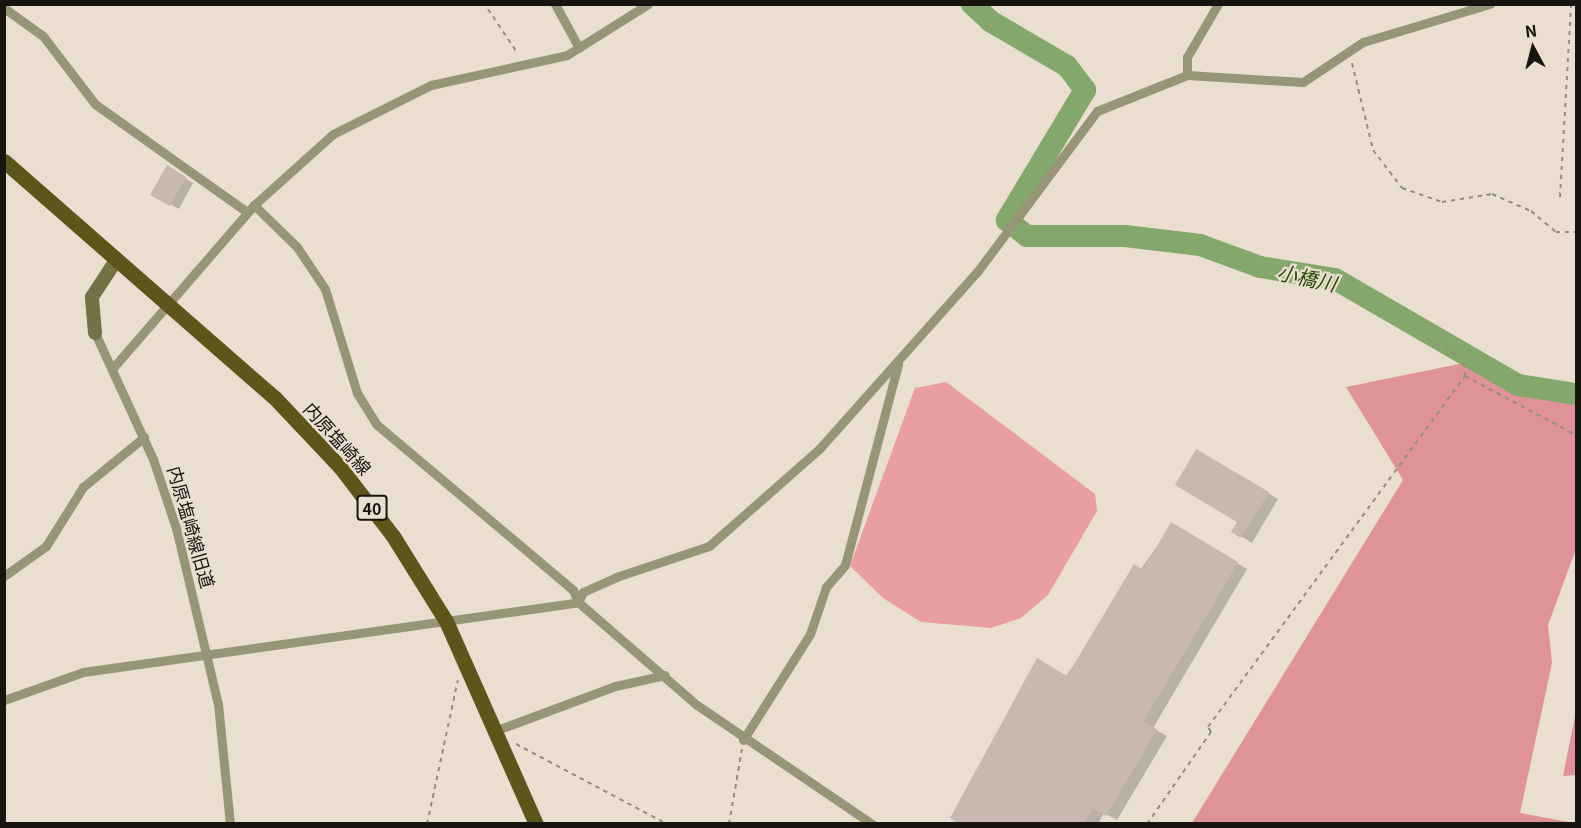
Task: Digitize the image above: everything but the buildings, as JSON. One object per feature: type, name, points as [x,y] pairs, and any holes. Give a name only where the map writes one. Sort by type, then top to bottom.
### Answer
[{"type":"main road","name":"内原塩崎線","points":[[4,161],[274,397],[339,467],[393,536],[446,621],[472,672],[536,824]]},
{"type":"street","points":[[555,4],[579,48]]},
{"type":"street","points":[[112,369],[250,208],[306,155],[366,114],[431,85],[524,65],[579,48],[648,4]]},
{"type":"street","points":[[1187,75],[1187,57],[1218,4]]},
{"type":"street","points":[[578,602],[584,592],[616,577],[709,546],[820,448],[898,364],[1031,204],[1086,119],[1187,75],[1224,73],[1294,84],[1349,48],[1490,4]]},
{"type":"street","points":[[4,8],[43,36],[95,105],[250,208],[297,247],[325,289],[357,393],[376,424],[573,590],[578,602],[743,740],[859,820],[872,824]]},
{"type":"street","name":"内原塩崎線旧道","points":[[117,259],[92,297],[95,333],[144,436],[176,528],[208,657],[230,824]]},
{"type":"street","points":[[743,740],[810,634],[826,587],[845,565],[898,364]]},
{"type":"street","points":[[4,576],[46,546],[83,487],[144,436]]},
{"type":"street","points":[[4,700],[83,672],[208,657],[578,602]]},
{"type":"street","points":[[497,730],[615,686],[665,675]]},
{"type":"path","points":[[1560,197],[1571,4]]},
{"type":"path","points":[[488,9],[524,65]]},
{"type":"path","points":[[1349,48],[1373,150],[1402,188],[1442,202],[1492,194],[1531,211],[1556,232],[1576,232]]},
{"type":"path","points":[[1148,824],[1222,708],[1465,376],[1463,359],[1424,336]]},
{"type":"path","points":[[1465,376],[1576,435]]},
{"type":"path","points":[[427,824],[457,680],[472,672]]},
{"type":"path","points":[[729,824],[743,740]]},
{"type":"path","points":[[504,748],[520,743],[667,824]]},
{"type":"shaded area","points":[[1464,363],[1576,404],[1576,549],[1548,625],[1552,663],[1520,813],[1574,823],[1192,823],[1403,480],[1346,387]]},
{"type":"shaded area","points":[[946,382],[1095,494],[1097,511],[1048,595],[1021,618],[991,628],[921,622],[883,598],[850,566],[915,388]]},
{"type":"shaded area","points":[[1576,711],[1576,775],[1563,776]]},
{"type":"waterway","name":"小橋川","points":[[972,4],[990,21],[1067,66],[1085,90],[1007,220]]},
{"type":"waterway","name":"小橋川","points":[[1017,228],[1027,236],[1125,236],[1200,245],[1260,267],[1335,279],[1518,385],[1576,394]]}]
